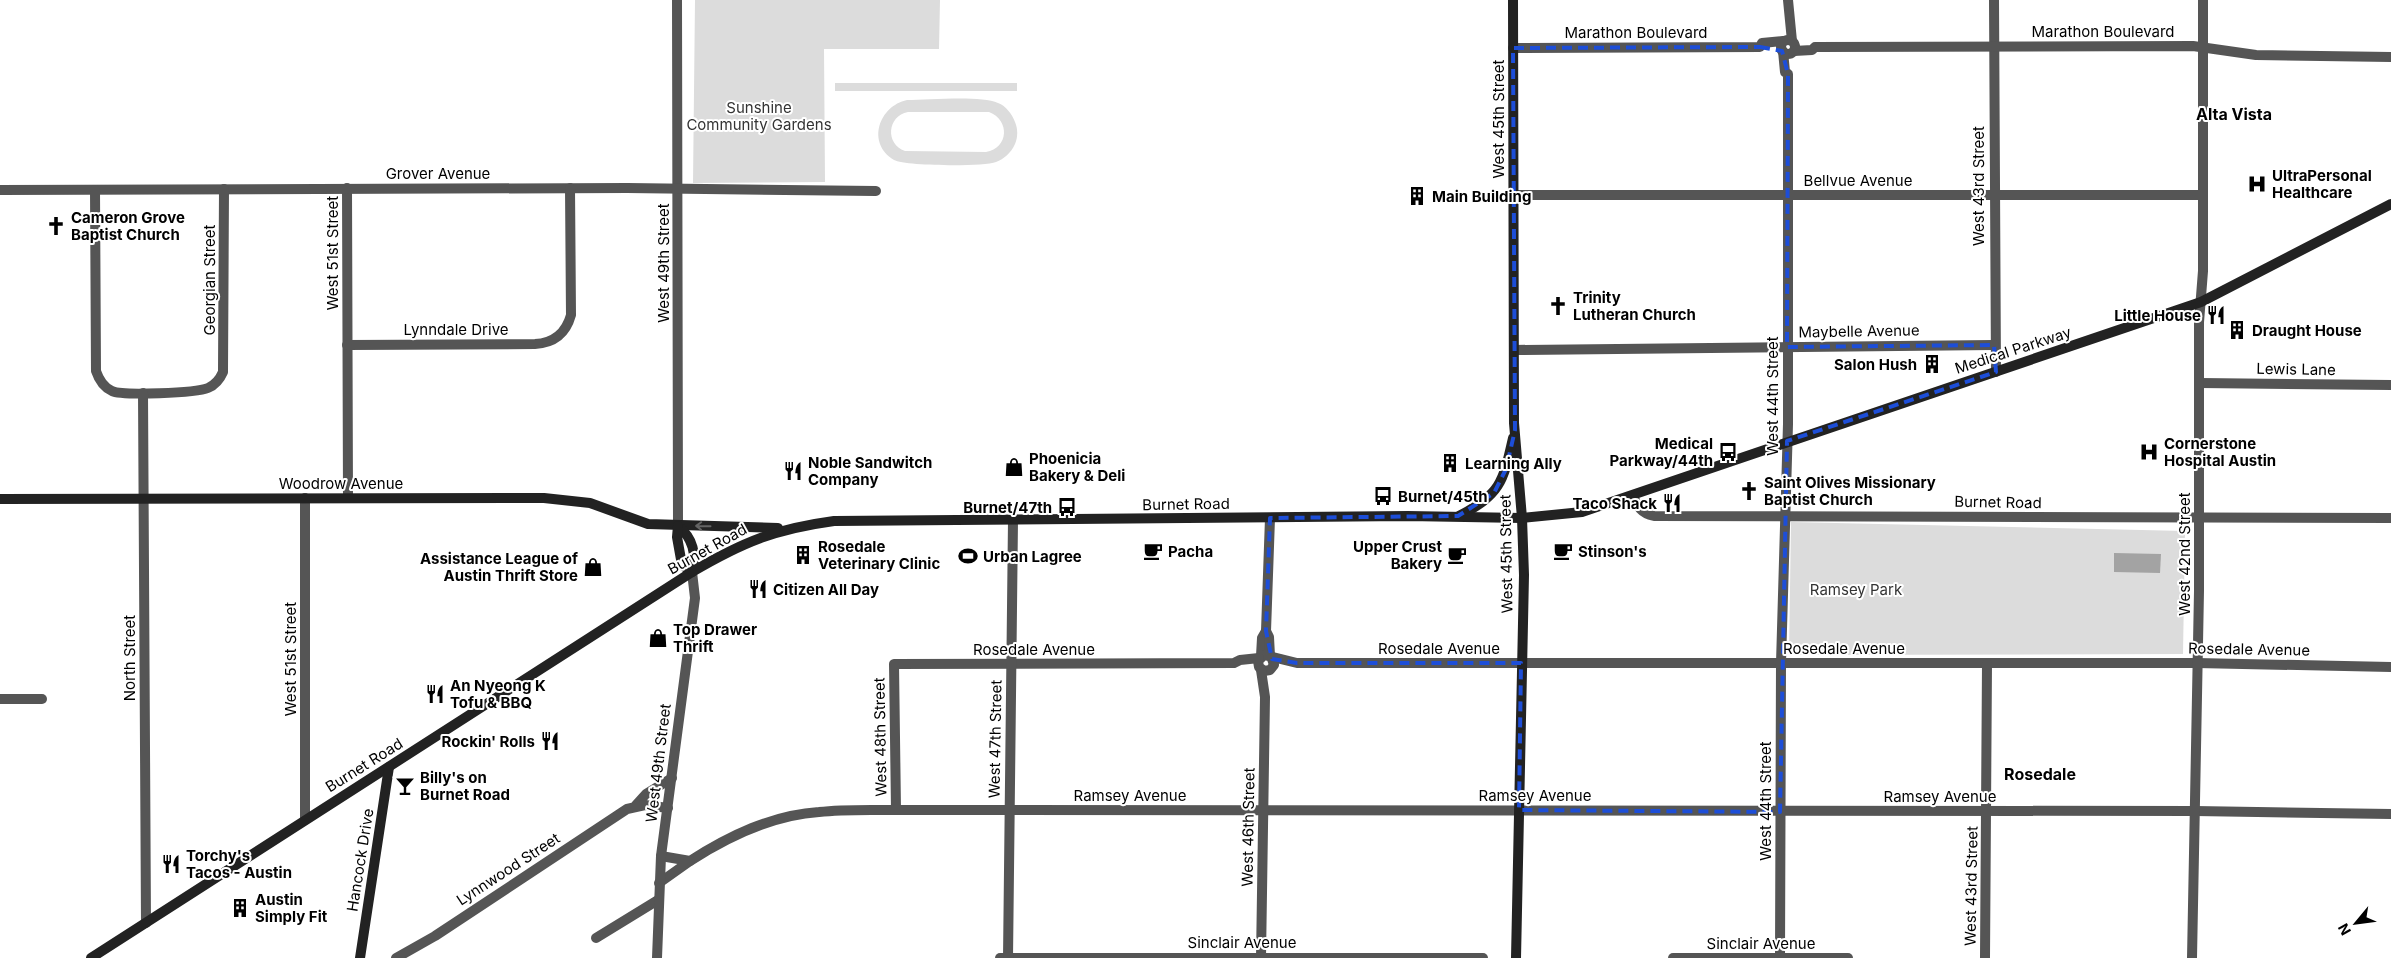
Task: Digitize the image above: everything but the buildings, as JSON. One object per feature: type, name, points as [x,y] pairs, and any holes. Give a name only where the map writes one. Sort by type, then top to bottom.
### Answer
[{"type":"main road","name":"West 45th Street","points":[[1513,0],[1514,430],[1522,518],[1524,575],[1516,958]]},
{"type":"main road","name":"Medical Parkway","points":[[1633,496],[1787,441],[2201,302],[2391,204]]},
{"type":"main road","points":[[1458,516],[1487,499],[1499,485],[1506,469],[1514,430]]},
{"type":"main road","name":"Burnet Road","points":[[91,958],[692,572],[745,543],[787,528],[834,521],[1458,516],[1522,518],[1582,512],[1633,496]]},
{"type":"main road","name":"Woodrow Avenue","points":[[0,499],[544,498],[590,503],[648,524],[787,528]]},
{"type":"main road","name":"West 49th Street","points":[[678,526],[677,537],[682,565],[692,572]]},
{"type":"main road","name":"Hancock Drive","points":[[360,958],[389,767]]},
{"type":"street","name":"West 49th Street","points":[[677,0],[678,526]]},
{"type":"street","name":"West 44th Street","points":[[1780,958],[1781,663],[1787,441],[1788,74],[1785,72],[1791,20],[1788,18],[1788,0]]},
{"type":"street","name":"West 43rd Street","points":[[1994,0],[1993,195],[1994,344],[1996,372]]},
{"type":"street","name":"West 42nd Street","points":[[2192,958],[2203,195],[2203,0]]},
{"type":"street","name":"Marathon Boulevard","points":[[1513,48],[1760,46],[1762,43],[1812,50],[1815,47],[2193,46],[2256,55],[2391,57]]},
{"type":"street","name":"West 51st Street","points":[[347,188],[348,498]]},
{"type":"street","name":"Lynndale Drive","points":[[347,345],[542,343],[562,333],[569,322],[572,307],[570,188]]},
{"type":"street","name":"Grover Avenue","points":[[0,190],[678,188],[876,191]]},
{"type":"street","name":"Georgian Street","points":[[143,393],[203,390],[217,382],[223,372],[224,189]]},
{"type":"street","points":[[95,190],[96,365],[98,378],[111,391],[117,393],[143,393]]},
{"type":"street","name":"Bellvue Avenue","points":[[1513,195],[2203,195]]},
{"type":"street","name":"Maybelle Avenue","points":[[1514,350],[1994,344]]},
{"type":"street","name":"Lewis Lane","points":[[2200,383],[2391,385]]},
{"type":"street","name":"North Street","points":[[143,393],[146,923]]},
{"type":"street","name":"Burnet Road","points":[[1633,496],[1644,514],[1654,516],[2391,518]]},
{"type":"street","name":"West 51st Street","points":[[305,498],[305,820]]},
{"type":"street","name":"West 46th Street","points":[[1261,957],[1265,697],[1268,688],[1262,638],[1266,631],[1270,518]]},
{"type":"street","name":"West 47th Street","points":[[1008,958],[1008,810],[1013,520]]},
{"type":"street","name":"West 49th Street","points":[[657,958],[661,856],[695,598],[692,572]]},
{"type":"street","name":"Rosedale Avenue","points":[[894,664],[1234,663],[1240,667],[1291,660],[1297,663],[2197,663],[2391,667]]},
{"type":"street","name":"West 48th Street","points":[[894,664],[896,810]]},
{"type":"street","name":"West 43rd Street","points":[[1985,958],[1987,664]]},
{"type":"street","points":[[0,699],[42,699]]},
{"type":"street","name":"Lynnwood Street","points":[[396,958],[435,936],[627,809],[636,806],[646,794],[672,778]]},
{"type":"street","points":[[636,806],[668,808]]},
{"type":"street","name":"Ramsey Avenue","points":[[659,883],[690,861],[735,835],[790,816],[818,812],[896,810],[1519,810],[1780,812],[2195,811],[2391,814]]},
{"type":"street","points":[[661,856],[690,861]]},
{"type":"street","points":[[596,938],[658,900]]},
{"type":"street","name":"Sinclair Avenue","points":[[1000,958],[1484,958]]},
{"type":"street","name":"Sinclair Avenue","points":[[1673,958],[1848,958]]},
{"type":"highlighted area","points":[[1760,47],[1782,51],[1788,74],[1787,347],[1994,345],[1996,372],[1787,441],[1780,812],[1519,810],[1521,663],[1297,663],[1272,659],[1266,631],[1270,518],[1458,516],[1494,493],[1506,469],[1515,430],[1513,48]]},
{"type":"green space","name":"Sunshine Community Gardens","points":[[695,0],[940,0],[939,49],[824,49],[825,182],[693,183]]},
{"type":"green space","points":[[835,83],[1017,83],[1017,91],[835,91]]},
{"type":"green space","points":[[954,98],[980,99],[998,103],[1006,108],[1014,119],[1017,130],[1016,141],[1004,157],[988,164],[928,165],[894,160],[885,153],[878,135],[883,117],[897,104],[907,100]],"holes":[[[908,112],[989,112],[1001,121],[1004,134],[1003,140],[999,145],[986,152],[905,151],[894,143],[892,137],[891,130],[896,119]]]},
{"type":"green space","name":"Ramsey Park","points":[[1791,522],[2185,531],[2183,654],[1789,655]]},
{"type":"shaded area","points":[[2114,553],[2161,554],[2160,573],[2114,572]]},
{"type":"place","name":"UltraPersonal Healthcare","points":[[2257,184]]},
{"type":"place","name":"Main Building","points":[[1417,196]]},
{"type":"place","name":"Cameron Grove Baptist Church","points":[[56,226]]},
{"type":"place","name":"Trinity Lutheran Church","points":[[1558,306]]},
{"type":"place","name":"Little House","points":[[2216,315]]},
{"type":"place","name":"Draught House","points":[[2237,330]]},
{"type":"place","name":"Salon Hush","points":[[1932,364]]},
{"type":"place","name":"Medical Parkway/44th","points":[[1728,452]]},
{"type":"place","name":"Cornerstone Hospital Austin","points":[[2149,452]]},
{"type":"place","name":"Learning Ally","points":[[1450,463]]},
{"type":"place","name":"Phoenicia Bakery & Deli","points":[[1014,467]]},
{"type":"place","name":"Noble Sandwitch Company","points":[[793,471]]},
{"type":"place","name":"Saint Olives Missionary Baptist Church","points":[[1749,491]]},
{"type":"place","name":"Burnet/45th","points":[[1383,496]]},
{"type":"place","name":"Taco Shack","points":[[1672,503]]},
{"type":"place","name":"Burnet/47th","points":[[1067,507]]},
{"type":"place","name":"Pacha","points":[[1153,551]]},
{"type":"place","name":"Stinson's","points":[[1563,551]]},
{"type":"place","name":"Rosedale Veterinary Clinic","points":[[803,555]]},
{"type":"place","name":"Upper Crust Bakery","points":[[1457,555]]},
{"type":"place","name":"Urban Lagree","points":[[968,556]]},
{"type":"place","name":"Assistance League of Austin Thrift Store","points":[[593,567]]},
{"type":"place","name":"Citizen All Day","points":[[758,589]]},
{"type":"place","name":"Top Drawer Thrift","points":[[658,638]]},
{"type":"place","name":"An Nyeong K Tofu & BBQ","points":[[435,694]]},
{"type":"place","name":"Rockin' Rolls","points":[[550,741]]},
{"type":"place","name":"Billy's on Burnet Road","points":[[405,786]]},
{"type":"place","name":"Torchy's Tacos - Austin","points":[[171,864]]},
{"type":"place","name":"Austin Simply Fit","points":[[240,908]]},
{"type":"district","name":"Alta Vista","points":[[2234,114]]},
{"type":"district","name":"Rosedale","points":[[2040,774]]}]
